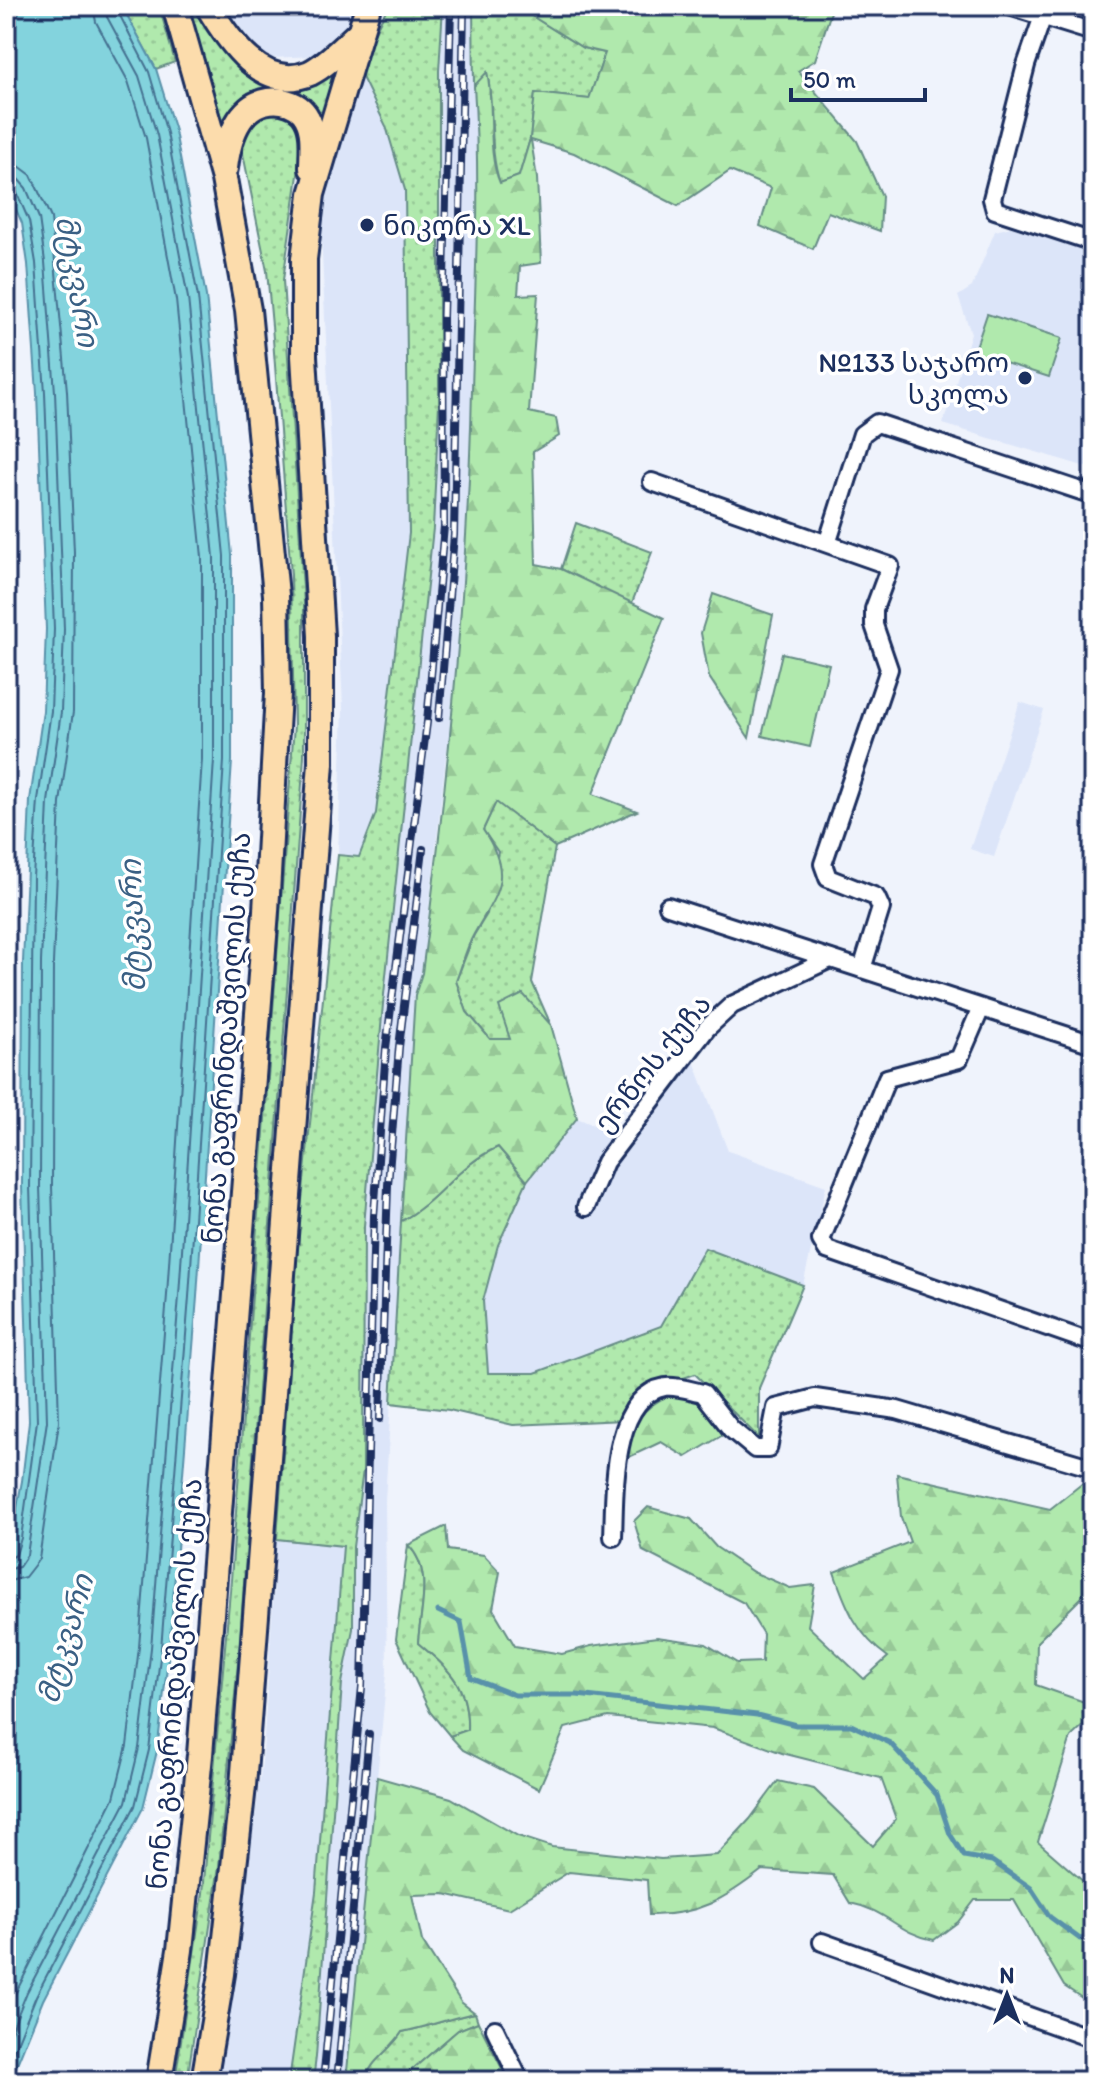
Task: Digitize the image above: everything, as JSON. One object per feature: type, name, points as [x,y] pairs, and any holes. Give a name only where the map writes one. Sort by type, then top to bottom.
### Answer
[{"type":"main road","name":"ნონა გაფრინდაშვილის ქუჩა","points":[[159,2081],[184,1919],[200,1755],[276,759],[278,625],[264,446],[246,298],[224,179],[175,6]]},
{"type":"main road","points":[[208,6],[243,56],[258,68],[287,76],[311,72],[359,33]]},
{"type":"main road","points":[[312,194],[368,6]]},
{"type":"main road","points":[[204,2081],[221,1987],[243,1786],[321,763],[319,574],[302,318],[304,259],[312,194],[311,128],[306,116],[289,102],[265,101],[252,105],[242,115],[231,138],[224,179]]},
{"type":"street","points":[[1009,6],[1093,32]]},
{"type":"street","points":[[1043,16],[992,199],[995,210],[1093,242]]},
{"type":"street","points":[[828,541],[862,434],[877,423],[1093,495]]},
{"type":"street","points":[[652,482],[828,541],[890,566],[874,609],[874,625],[889,669],[823,864],[828,878],[876,897],[881,908],[862,969]]},
{"type":"street","points":[[668,906],[1093,1044]]},
{"type":"street","name":"ერწოს ქუჩა","points":[[586,1207],[605,1162],[707,1028],[732,1005],[830,959]]},
{"type":"street","points":[[981,1008],[959,1059],[887,1078],[821,1240],[827,1250],[1093,1343]]},
{"type":"street","points":[[613,1537],[618,1447],[631,1417],[647,1396],[666,1387],[703,1393],[731,1429],[755,1449],[768,1449],[776,1408],[815,1398],[897,1410],[1093,1468]]},
{"type":"street","points":[[822,1942],[1093,2039]]},
{"type":"street","points":[[495,2029],[520,2081]]},
{"type":"shaded area","points":[[222,6],[357,6],[336,47],[313,56],[271,58],[257,50],[237,29]]},
{"type":"shaded area","points":[[443,6],[473,6],[479,163],[472,442],[467,503],[469,540],[460,593],[455,711],[446,756],[422,973],[415,995],[385,1501],[387,1672],[366,1895],[346,2081],[313,2081],[342,1683],[353,1629],[353,1547],[363,1470],[364,1226],[383,1004],[433,528],[439,403],[439,71]]},
{"type":"shaded area","points":[[357,67],[386,126],[405,190],[409,533],[376,813],[359,857],[338,855],[343,708],[320,210]]},
{"type":"shaded area","name":"№133 საჯარო სკოლა","points":[[1011,227],[1093,253],[1093,469],[943,424],[971,333],[958,296],[972,287],[995,231]]},
{"type":"shaded area","points":[[1020,702],[1044,710],[994,857],[970,849]]},
{"type":"shaded area","points":[[681,1048],[692,1056],[728,1151],[826,1186],[803,1285],[705,1248],[661,1326],[535,1373],[488,1373],[483,1301],[497,1245],[527,1181],[577,1118],[617,1135]]},
{"type":"shaded area","points":[[277,1539],[343,1546],[316,1892],[289,2081],[217,2081],[227,2036],[263,1753]]},
{"type":"green space","points":[[122,6],[159,6],[175,62],[156,69]]},
{"type":"green space","points":[[188,6],[197,6],[243,68],[335,66],[322,117],[313,105],[249,95],[239,102],[223,124]]},
{"type":"green space","points":[[388,6],[443,6],[439,71],[439,403],[433,528],[383,1004],[364,1226],[363,1470],[353,1547],[353,1629],[342,1683],[316,2057],[313,2081],[289,2081],[316,1892],[343,1546],[277,1539],[299,1229],[338,855],[359,857],[376,813],[409,533],[405,190],[386,126],[357,67]]},
{"type":"green space","points":[[473,6],[516,6],[583,48],[605,53],[589,99],[535,93],[530,139],[519,176],[500,183],[494,156],[487,73],[474,86]]},
{"type":"green space","points":[[516,6],[833,6],[815,60],[798,71],[857,141],[882,196],[880,231],[828,212],[813,249],[760,226],[771,188],[730,171],[678,206],[574,153],[531,140],[537,178],[541,263],[520,266],[518,295],[538,294],[529,412],[556,418],[559,436],[533,452],[536,564],[561,569],[664,618],[593,794],[637,811],[555,847],[496,802],[483,830],[498,860],[499,883],[469,945],[456,981],[467,1012],[490,1039],[510,1039],[499,1006],[523,994],[551,1025],[577,1118],[527,1181],[498,1147],[471,1163],[426,1204],[401,1221],[415,995],[422,973],[440,827],[466,535],[477,237],[474,86],[487,72],[493,157],[500,183],[519,176],[530,139],[535,93],[589,99],[605,53],[583,48]]},
{"type":"green space","points":[[277,111],[299,123],[302,147],[283,280],[304,603],[304,756],[239,1652],[219,1866],[187,2081],[175,2081],[203,1893],[231,1580],[294,725],[291,575],[267,271],[240,139],[254,120]]},
{"type":"green space","points":[[987,314],[1062,338],[1049,377],[974,353]]},
{"type":"green space","points":[[576,523],[652,552],[631,605],[561,569]]},
{"type":"green space","points":[[713,594],[773,615],[749,738],[709,677],[701,633]]},
{"type":"green space","points":[[782,653],[829,664],[810,747],[762,736]]},
{"type":"green space","points":[[496,801],[555,847],[532,982],[551,1025],[522,994],[511,1039],[490,1039],[467,1012],[456,981],[474,935],[487,914],[498,852],[483,830]]},
{"type":"green space","points":[[498,1147],[527,1181],[498,1245],[483,1301],[488,1373],[535,1373],[661,1326],[705,1248],[803,1285],[759,1388],[759,1438],[695,1374],[644,1392],[624,1420],[513,1425],[449,1410],[391,1403],[401,1221],[415,1213],[471,1164]]},
{"type":"green space","points":[[671,1395],[700,1399],[723,1435],[686,1457],[661,1442],[625,1459],[634,1427],[644,1412]]},
{"type":"green space","points":[[897,1474],[1050,1509],[1093,1475],[1093,1586],[1037,1642],[1036,1685],[1093,1705],[1093,1716],[1071,1737],[1038,1842],[1093,1890],[1093,2000],[1088,2002],[1064,1986],[1014,1900],[975,1900],[958,1922],[934,1940],[911,1933],[874,1911],[850,1903],[833,1875],[762,1870],[710,1904],[666,1915],[649,1915],[647,1880],[569,1872],[509,1909],[444,1894],[412,1895],[422,1941],[461,2002],[475,2013],[402,2032],[371,2067],[364,2081],[346,2081],[377,1777],[451,1798],[518,1836],[552,1847],[661,1859],[717,1855],[750,1819],[778,1781],[814,1789],[873,1846],[896,1819],[881,1778],[782,1753],[713,1728],[608,1717],[565,1728],[539,1789],[463,1750],[450,1736],[467,1730],[461,1690],[448,1671],[418,1643],[423,1579],[421,1566],[408,1545],[446,1526],[448,1550],[484,1555],[500,1572],[493,1609],[515,1646],[562,1654],[591,1646],[657,1637],[706,1644],[737,1663],[762,1662],[763,1634],[744,1603],[643,1551],[634,1521],[648,1507],[691,1519],[716,1547],[753,1572],[790,1588],[815,1585],[808,1626],[864,1679],[888,1657],[860,1630],[834,1572],[910,1542],[901,1517]]},
{"type":"green space","points":[[408,1545],[421,1566],[423,1578],[418,1643],[448,1671],[465,1702],[467,1730],[450,1736],[430,1712],[396,1639]]},
{"type":"green space","points":[[475,2013],[478,2022],[458,2030],[399,2081],[364,2081],[371,2067],[402,2032]]},
{"type":"green space","points":[[478,2022],[507,2078],[501,2081],[399,2081],[458,2030]]},
{"type":"water","name":"მტკვარი","points":[[6,6],[122,6],[156,69],[175,131],[206,296],[232,555],[232,761],[197,1297],[169,1650],[157,1751],[143,1808],[43,2000],[10,2081],[6,2081],[6,1566],[22,1481],[29,1421],[22,1186],[23,962],[30,800],[43,711],[46,629],[37,393],[28,264],[22,223],[6,187]]},
{"type":"waterway","points":[[587,6],[628,13],[631,6]]},
{"type":"waterway","points":[[438,1611],[461,1622],[471,1678],[515,1695],[577,1695],[757,1715],[796,1725],[851,1725],[890,1743],[937,1795],[950,1834],[964,1856],[992,1861],[1031,1888],[1050,1917],[1080,1939],[1093,1937]]},
{"type":"railway","points":[[323,2081],[362,1687],[374,1216],[386,1048],[427,722],[444,526],[443,317],[451,6]]},
{"type":"railway","points":[[439,718],[454,535],[464,6]]},
{"type":"railway","points":[[380,1419],[388,1185],[399,1047],[423,849]]},
{"type":"railway","points":[[337,2081],[369,1734]]},
{"type":"place","name":"ნიკორა XL","points":[[367,225]]},
{"type":"place","name":"№133 საჯარო სკოლა","points":[[1025,378]]}]
